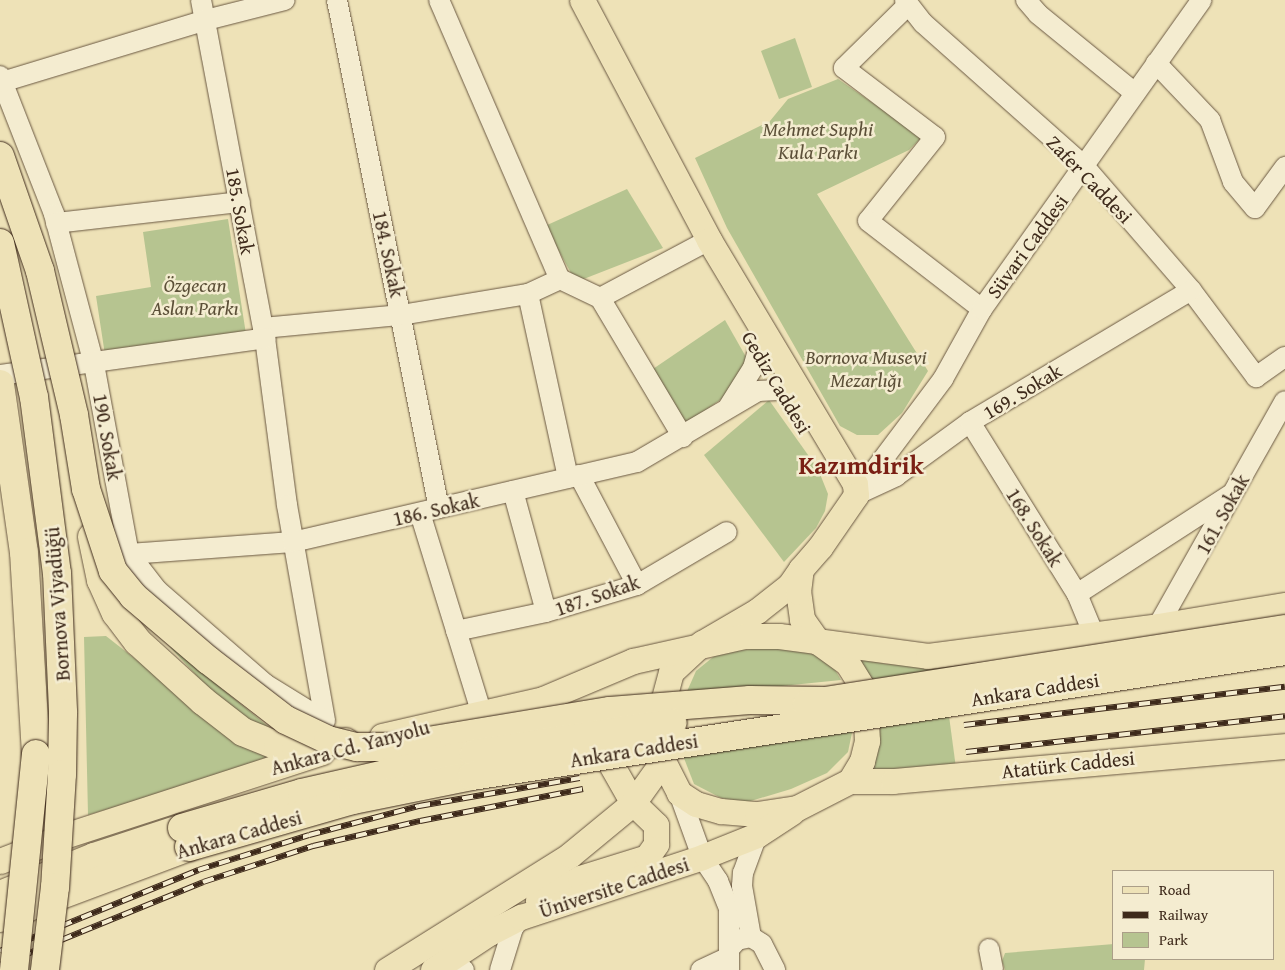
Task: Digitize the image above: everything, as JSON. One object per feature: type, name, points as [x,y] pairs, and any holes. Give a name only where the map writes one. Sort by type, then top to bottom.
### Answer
[{"type":"highway","points":[[0,156],[40,271],[57,336],[101,580],[116,614],[138,642],[203,701],[243,732],[278,746],[296,748],[365,740]]},
{"type":"highway","name":"Bornova Viyadüğü","points":[[0,243],[34,397],[57,573],[63,714],[62,774],[55,887],[45,970]]},
{"type":"highway","name":"Bornova Viyadüğü","points":[[0,384],[24,552],[36,754],[10,925],[14,970]]},
{"type":"highway","points":[[86,490],[113,572],[133,596],[208,660],[286,720],[328,740],[357,747],[392,747],[610,711],[750,700],[825,701]]},
{"type":"highway","name":"Ankara Caddesi","points":[[10,925],[186,837],[302,793],[474,754],[1285,629]]},
{"type":"highway","name":"Ankara Caddesi","points":[[0,895],[94,857],[472,776],[1285,651]]},
{"type":"highway","points":[[10,925],[10,970]]},
{"type":"main road","name":"Gediz Caddesi","points":[[564,0],[778,390],[835,475],[849,504]]},
{"type":"main road","name":"Gediz Caddesi","points":[[582,0],[709,240],[780,363],[847,466],[849,504]]},
{"type":"main road","points":[[801,570],[798,592],[802,619],[818,642],[839,656],[853,670],[865,703],[866,741],[862,761],[850,781],[797,808],[757,814],[721,811],[696,804],[678,793],[664,761],[660,709],[665,687],[678,663],[702,643],[757,611],[790,585],[849,504]]},
{"type":"main road","points":[[702,643],[745,636],[779,636],[928,656],[1158,626],[1285,605]]},
{"type":"main road","name":"Ankara Cd. Yanyolu","points":[[0,860],[281,764],[365,740],[543,700],[633,662],[702,643]]},
{"type":"main road","points":[[521,917],[532,904],[561,886],[647,857],[656,844],[658,832],[651,819],[627,808],[580,708],[566,702],[543,700]]},
{"type":"main road","name":"Atatürk Caddesi","points":[[850,781],[893,781],[1285,746]]},
{"type":"main road","points":[[387,970],[570,855],[627,808],[664,761]]},
{"type":"main road","name":"Üniversite Caddesi","points":[[434,969],[521,917],[702,858],[757,835],[797,808]]},
{"type":"street","name":"185. Sokak","points":[[201,0],[264,333],[293,542],[324,721]]},
{"type":"street","points":[[1,79],[206,20],[285,0]]},
{"type":"street","name":"184. Sokak","points":[[337,0],[440,508]]},
{"type":"street","points":[[439,0],[560,279],[600,298],[683,437]]},
{"type":"street","points":[[1026,0],[1038,14],[1135,93]]},
{"type":"street","name":"Süvari Caddesi","points":[[849,504],[943,379],[982,309],[1202,0]]},
{"type":"street","points":[[906,3],[844,68],[935,137],[868,221],[982,309]]},
{"type":"street","name":"Zafer Caddesi","points":[[906,3],[1084,166],[1191,290],[1256,377],[1285,357]]},
{"type":"street","points":[[1156,63],[1210,120],[1233,182],[1255,208],[1285,167]]},
{"type":"street","name":"190. Sokak","points":[[1,79],[56,223],[94,364],[129,554],[157,590],[265,684],[324,721]]},
{"type":"street","points":[[56,223],[240,202]]},
{"type":"street","points":[[600,298],[698,246]]},
{"type":"street","points":[[0,375],[94,364],[264,333],[401,316],[528,294],[560,279]]},
{"type":"street","name":"169. Sokak","points":[[849,504],[896,476],[970,422],[1191,290]]},
{"type":"street","points":[[528,294],[574,476],[636,585]]},
{"type":"street","name":"186. Sokak","points":[[728,408],[753,368],[758,351]]},
{"type":"street","name":"186. Sokak","points":[[129,554],[293,542],[637,462],[683,437],[758,391],[778,390]]},
{"type":"street","name":"161. Sokak","points":[[1158,626],[1285,401]]},
{"type":"street","name":"168. Sokak","points":[[970,422],[1077,594],[1094,635]]},
{"type":"street","points":[[513,491],[546,612]]},
{"type":"street","points":[[1077,594],[1234,493]]},
{"type":"street","points":[[420,513],[482,715]]},
{"type":"street","name":"187. Sokak","points":[[456,631],[546,612],[636,585],[727,532]]},
{"type":"street","points":[[678,793],[702,858],[718,880],[728,908],[728,959]]},
{"type":"street","points":[[751,938],[742,886],[743,873],[757,835]]},
{"type":"street","points":[[500,970],[513,928],[521,917]]},
{"type":"street","points":[[701,970],[728,959],[737,940],[751,938],[762,944],[777,969]]},
{"type":"street","points":[[989,949],[993,970]]},
{"type":"street","points":[[434,969],[464,970]]},
{"type":"green space","points":[[795,38],[812,87],[779,99],[761,51]]},
{"type":"green space","points":[[838,79],[922,137],[909,150],[817,194],[928,371],[902,413],[878,435],[857,435],[840,426],[727,228],[695,158],[770,121],[788,99]]},
{"type":"green space","points":[[627,189],[663,248],[576,282],[545,226]]},
{"type":"green space","name":"Özgecan Aslan Parkı","points":[[228,219],[246,334],[105,355],[96,296],[151,287],[143,232]]},
{"type":"green space","points":[[725,320],[750,364],[730,393],[683,426],[650,371]]},
{"type":"green space","points":[[769,400],[818,469],[828,494],[825,511],[816,528],[784,562],[704,455]]},
{"type":"green space","points":[[1285,620],[867,680],[853,656],[886,664],[925,665]]},
{"type":"green space","points":[[106,636],[241,742],[284,757],[88,815],[84,637]]},
{"type":"green space","points":[[168,645],[270,728],[297,732],[309,740],[247,730]]},
{"type":"green space","points":[[769,647],[792,648],[816,655],[834,668],[841,680],[685,696],[696,671],[718,653]]},
{"type":"green space","points":[[949,716],[956,768],[868,772],[878,725]]},
{"type":"green space","points":[[853,728],[848,752],[827,773],[791,789],[744,803],[721,798],[694,784],[682,753]]},
{"type":"green space","points":[[1112,944],[1112,960],[1145,960],[1144,970],[1005,970],[1002,961],[1005,953]]},
{"type":"railway","points":[[964,725],[1285,687]]},
{"type":"railway","points":[[966,752],[1285,716]]},
{"type":"railway","points":[[0,951],[198,870],[309,835],[419,806],[580,778]]},
{"type":"railway","points":[[0,965],[203,882],[313,846],[420,821],[583,789]]},
{"type":"district","name":"Kazımdirik","points":[[861,465]]},
{"type":"park label","name":"Mehmet Suphi Kula Parkı","points":[[818,140]]},
{"type":"park label","name":"Bornova Musevi Mezarlığı","points":[[866,368]]}]
